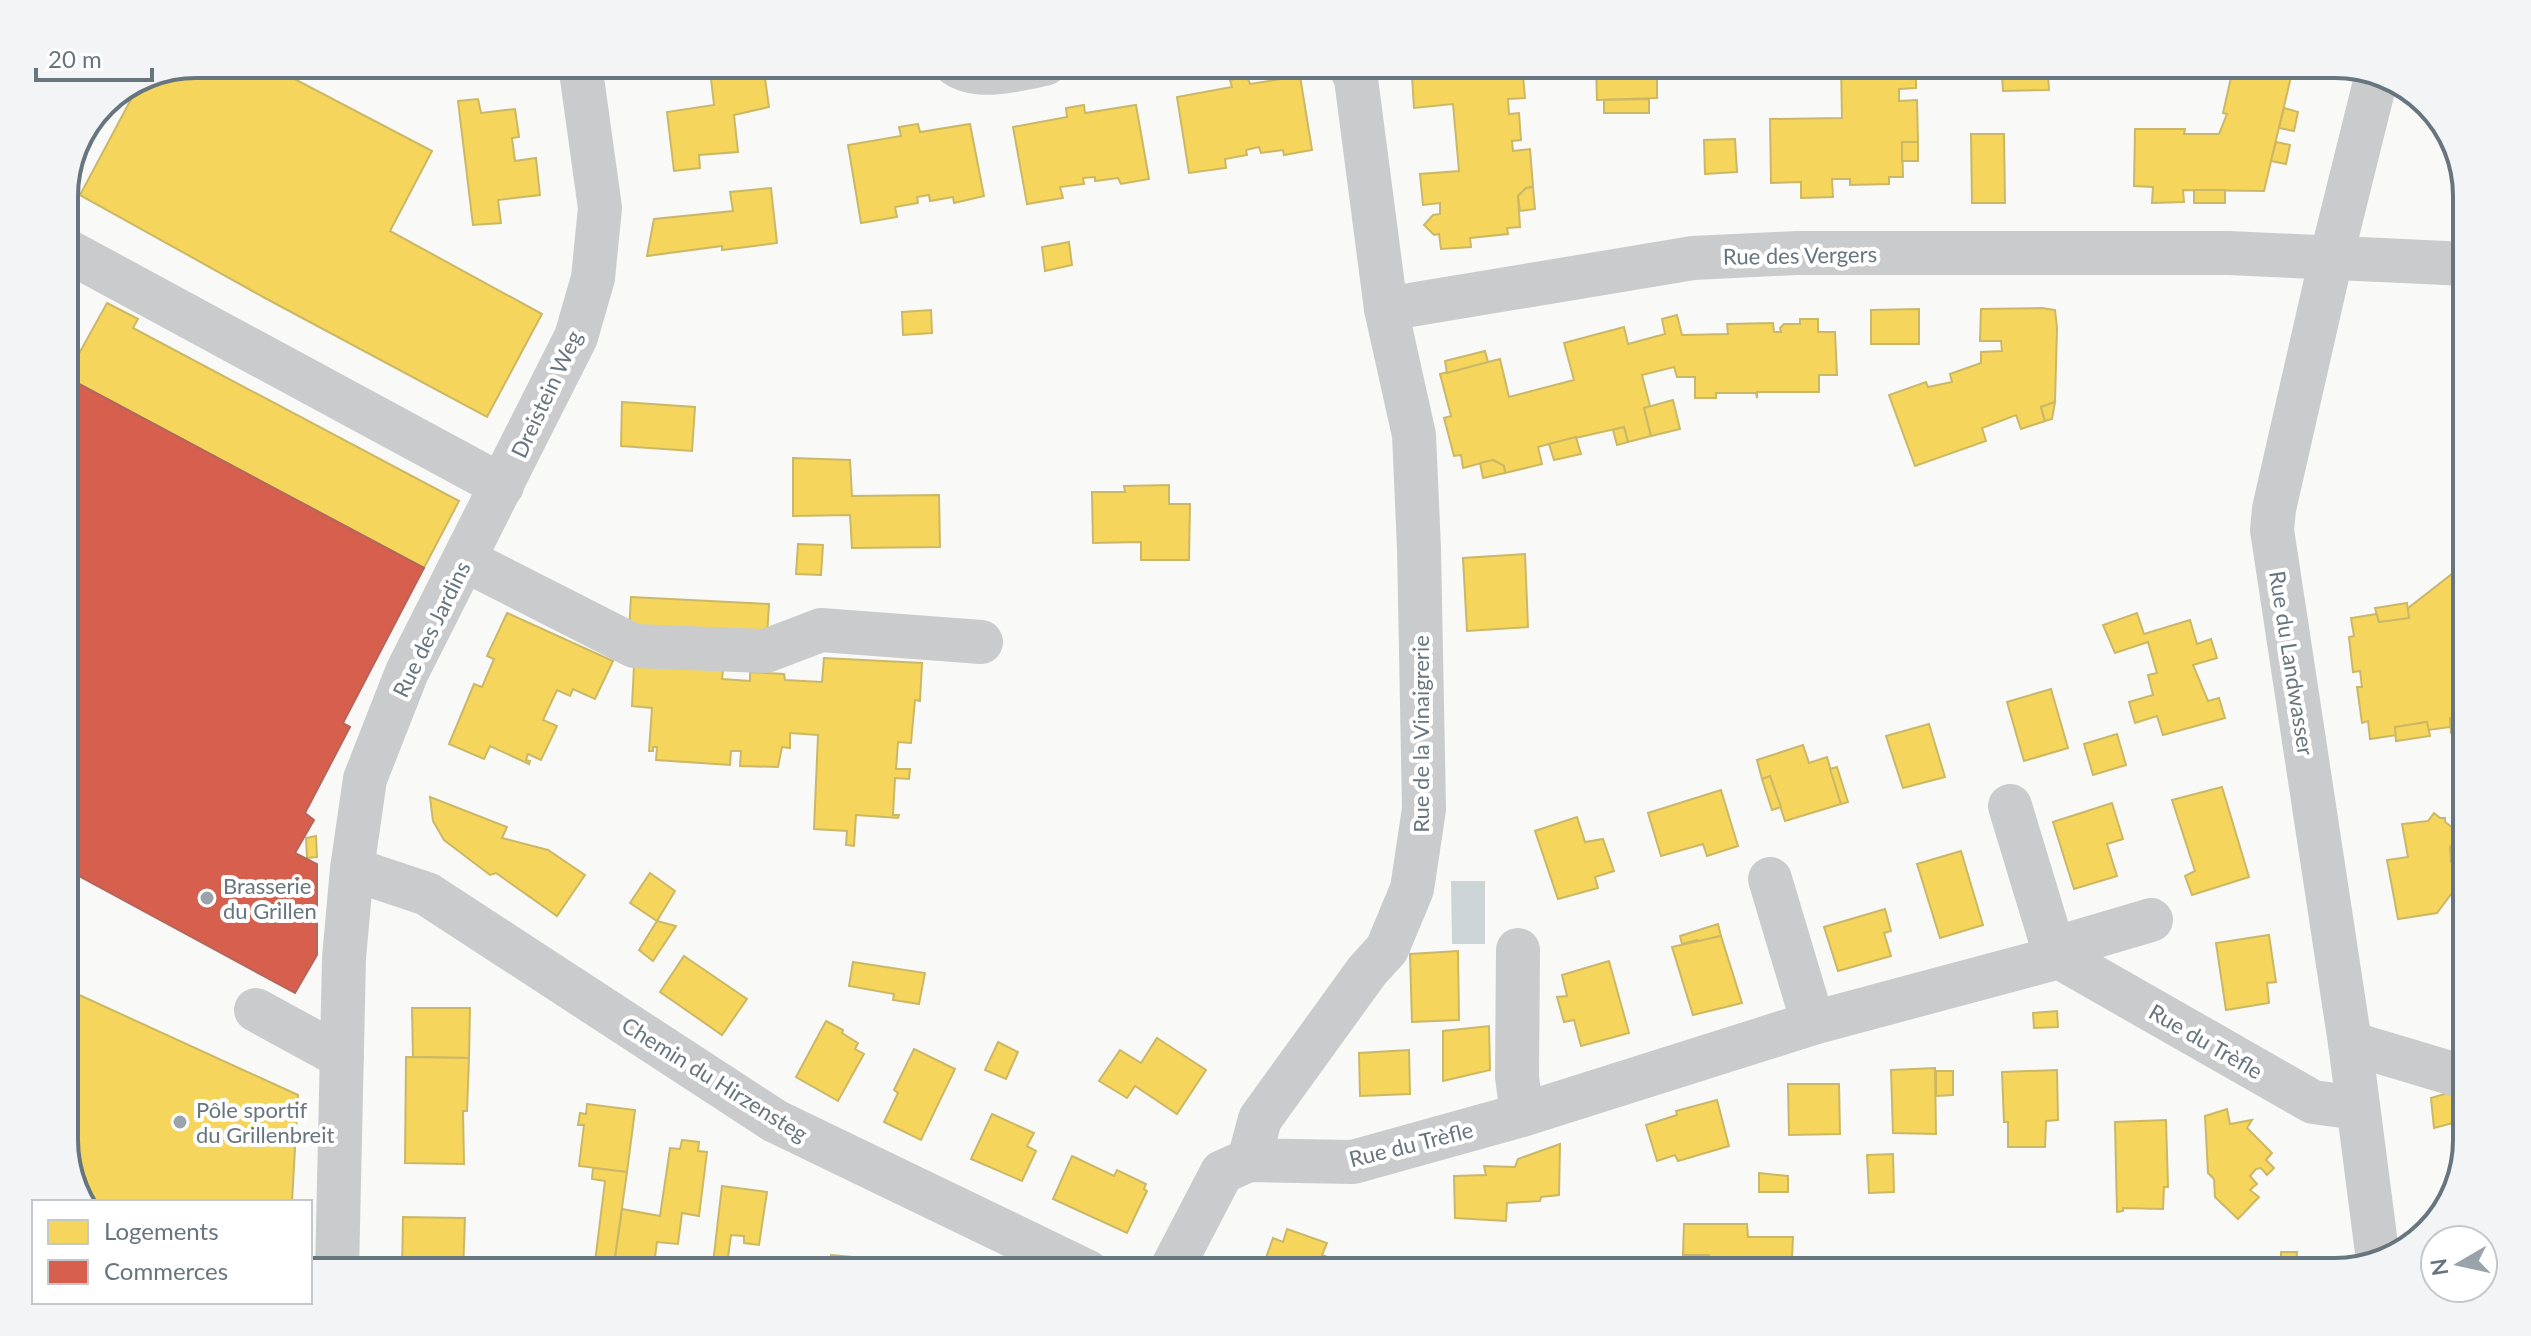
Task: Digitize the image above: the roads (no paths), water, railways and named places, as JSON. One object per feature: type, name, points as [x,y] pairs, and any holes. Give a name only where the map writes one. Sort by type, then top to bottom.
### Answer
[{"type":"street","name":"Dreistein Weg","points":[[502,486],[576,337],[593,278],[600,208],[582,78]]},
{"type":"street","points":[[1356,78],[1386,309]]},
{"type":"street","name":"Rue du Landwasser","points":[[2374,85],[2331,259],[2274,509],[2272,530],[2350,1043],[2377,1250]]},
{"type":"street","name":"Rue des Vergers","points":[[1386,309],[1693,258],[1797,253],[2229,253],[2453,263]]},
{"type":"street","points":[[78,257],[502,486]]},
{"type":"street","name":"Rue de la Vinaigrerie","points":[[1249,1160],[1260,1119],[1367,971],[1387,949],[1412,889],[1423,820],[1414,435],[1386,309]]},
{"type":"street","name":"Rue des Jardins","points":[[337,1258],[344,958],[352,869],[365,779],[407,672],[502,486]]},
{"type":"street","points":[[465,560],[634,646],[766,651],[821,630],[981,642]]},
{"type":"street","points":[[2010,806],[2050,938],[2059,957]]},
{"type":"street","name":"Chemin du Hirzensteg","points":[[352,869],[427,894],[775,1121],[1059,1258]]},
{"type":"street","points":[[1770,879],[1813,1023]]},
{"type":"street","name":"Rue du Trèfle","points":[[1249,1160],[1353,1162],[1522,1115],[1813,1023],[2059,957],[2073,943],[2151,920]]},
{"type":"street","points":[[1518,950],[1517,1077],[1522,1115]]},
{"type":"street","name":"Rue du Trèfle","points":[[2059,957],[2313,1102],[2357,1108]]},
{"type":"street","points":[[256,1010],[342,1057]]},
{"type":"street","points":[[2350,1043],[2453,1074]]},
{"type":"street","points":[[1177,1258],[1222,1172],[1249,1160]]},
{"type":"place","name":"Brasserie du Grillen","points":[[207,898]]},
{"type":"place","name":"Pôle sportif du Grillenbreit","points":[[180,1122]]}]
